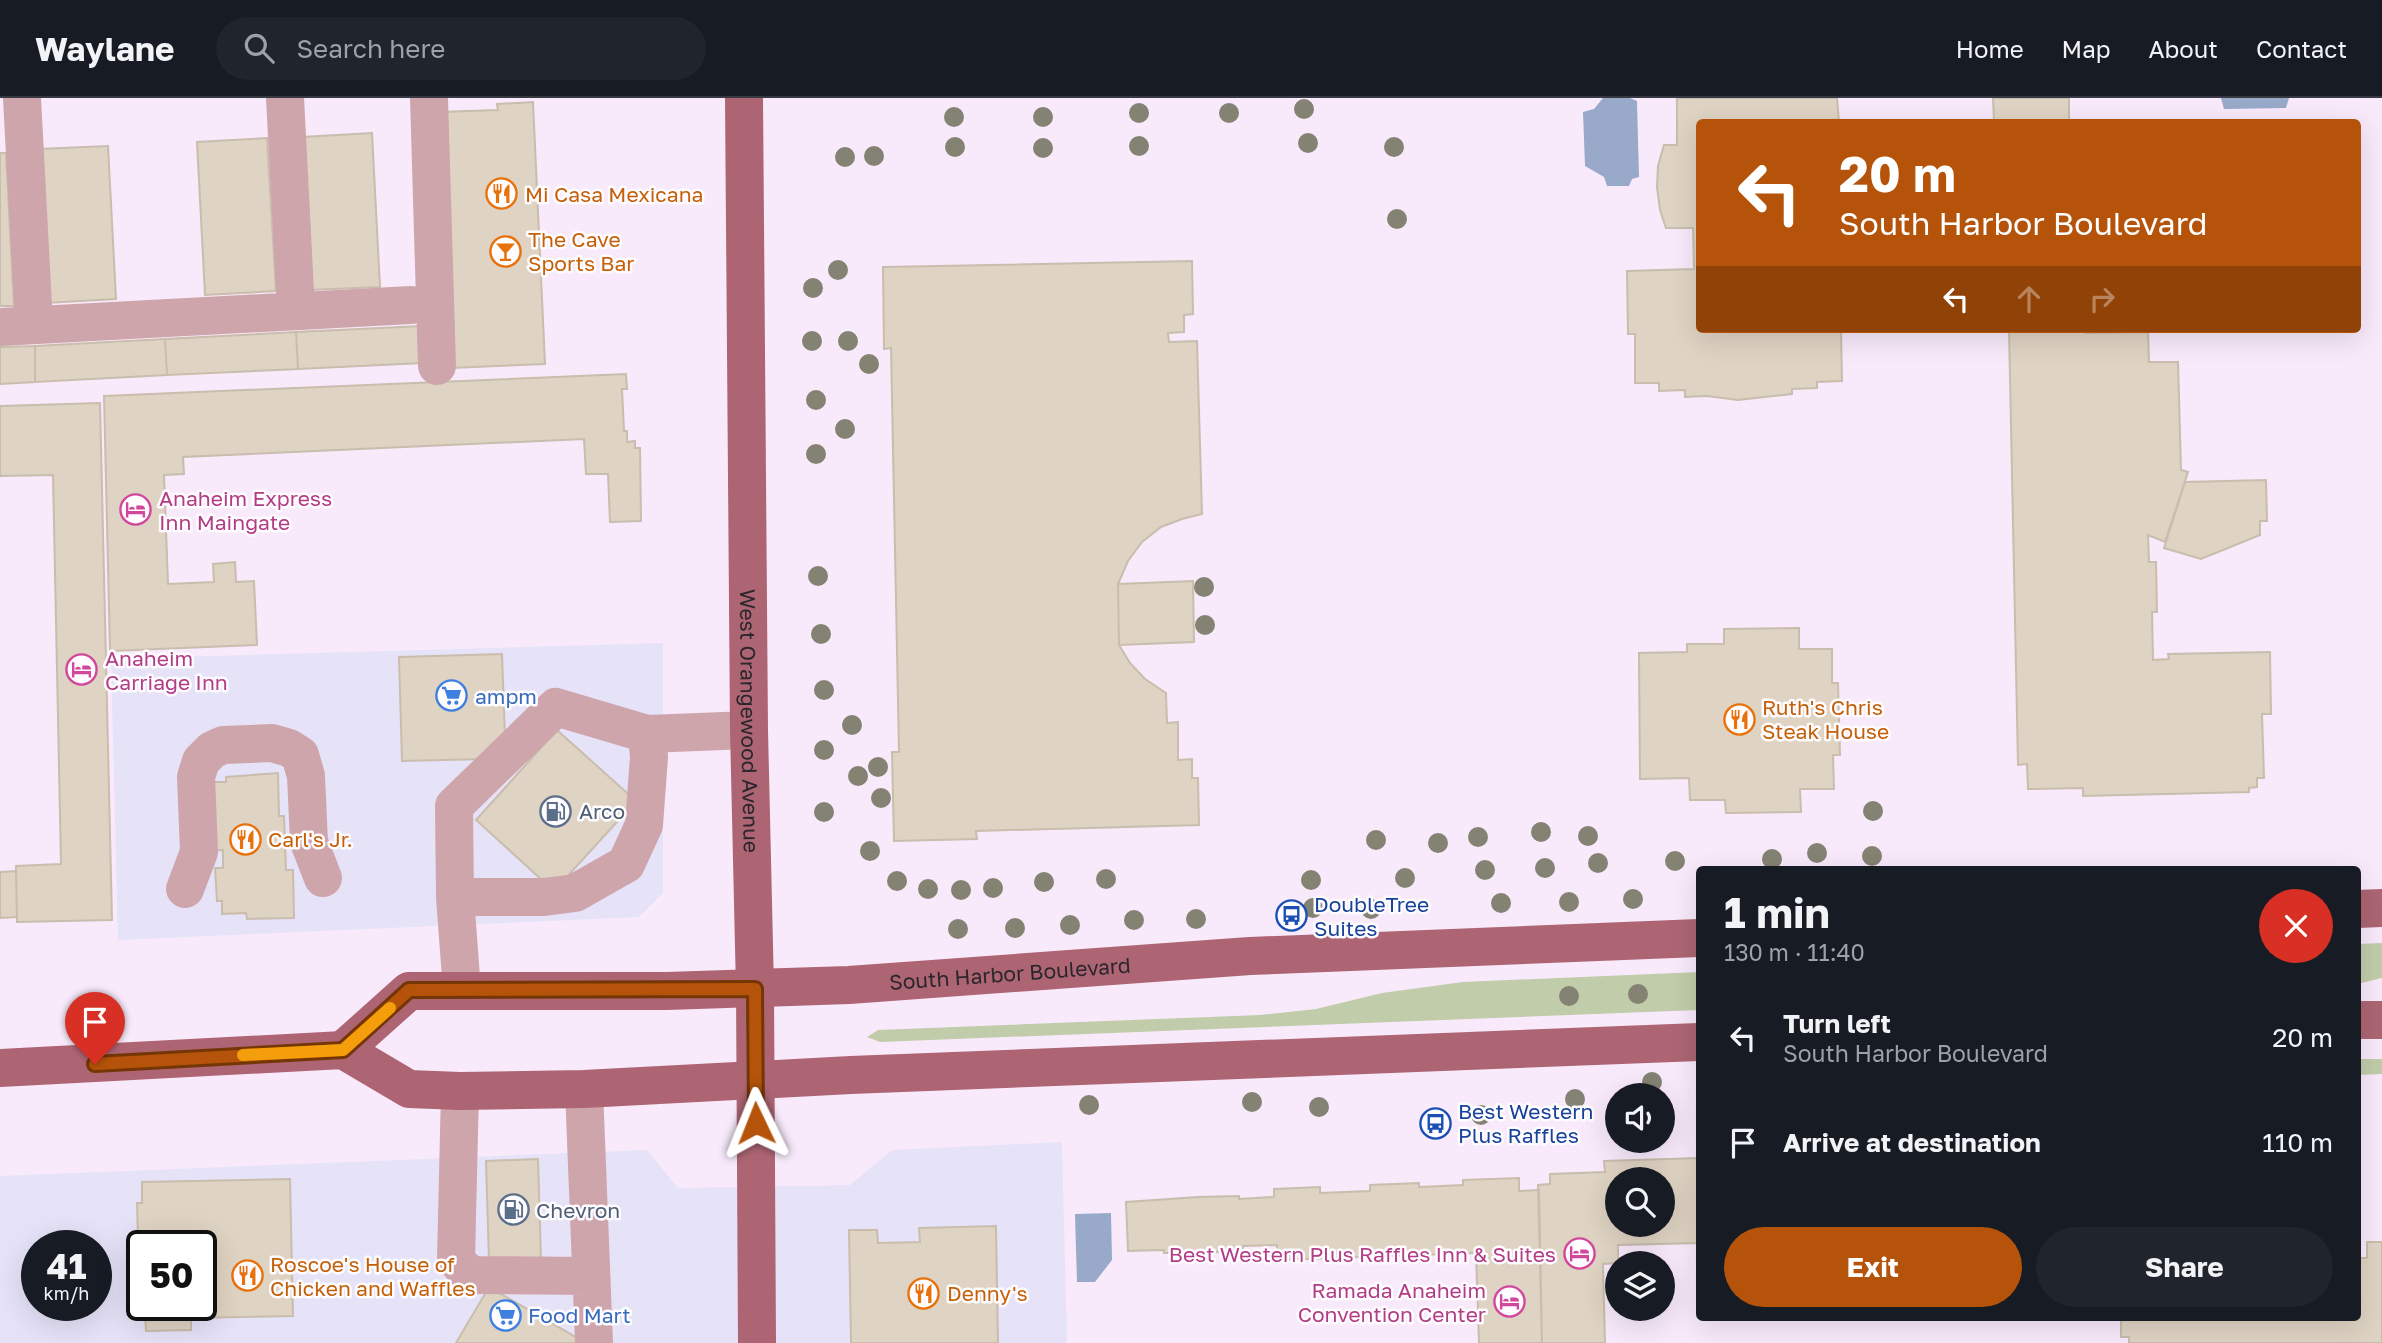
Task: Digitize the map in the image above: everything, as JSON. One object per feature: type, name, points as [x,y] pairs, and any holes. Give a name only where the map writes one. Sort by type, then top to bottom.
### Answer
[{"type":"main road","name":"West Orangewood Avenue","points":[[744,98],[757,1343]]},
{"type":"main road","points":[[2361,909],[2382,908]]},
{"type":"main road","name":"South Harbor Boulevard","points":[[343,1050],[409,990],[755,989],[862,984],[1250,956],[1696,937]]},
{"type":"main road","points":[[2361,1020],[2382,1020]]},
{"type":"main road","points":[[0,1068],[343,1050],[409,1089],[460,1091],[584,1089],[850,1075],[1696,1042]]},
{"type":"lane","points":[[22,98],[17,326],[411,305]]},
{"type":"lane","points":[[285,98],[296,311]]},
{"type":"lane","points":[[429,98],[437,366]]},
{"type":"lane","points":[[462,991],[455,897],[454,806],[555,707],[647,734],[750,730]]},
{"type":"lane","points":[[455,897],[544,897],[575,893],[626,864],[644,825],[649,757],[647,734]]},
{"type":"lane","points":[[185,889],[198,852],[196,778],[201,761],[212,750],[223,745],[272,743],[289,748],[300,755],[306,776],[309,842],[323,878]]},
{"type":"lane","points":[[584,1089],[594,1343]]},
{"type":"lane","points":[[460,1091],[456,1260],[466,1271],[475,1275],[591,1276]]},
{"type":"shaded area","points":[[663,643],[663,893],[639,917],[118,940],[111,659]]},
{"type":"shaded area","points":[[1062,1142],[1067,1343],[0,1343],[0,1176],[647,1150],[678,1188],[850,1185],[892,1150]]},
{"type":"green space","points":[[2382,943],[2382,978],[2361,983],[2361,944]]},
{"type":"green space","points":[[1696,972],[1696,1010],[880,1042],[867,1037],[878,1030],[1260,1015],[1316,1009],[1382,993],[1463,982]]},
{"type":"green space","points":[[2361,1059],[2382,1059],[2382,1074],[2361,1075]]},
{"type":"water","points":[[1603,98],[1630,98],[1637,101],[1639,177],[1632,179],[1629,186],[1607,186],[1604,177],[1585,166],[1583,112],[1594,109]]},
{"type":"water","points":[[2221,98],[2289,98],[2286,108],[2224,109]]},
{"type":"water","points":[[1111,1213],[1112,1260],[1095,1282],[1077,1282],[1075,1214]]},
{"type":"building","points":[[1677,98],[1837,98],[1839,119],[1696,119],[1696,333],[1841,333],[1842,381],[1817,382],[1817,388],[1792,389],[1792,394],[1738,400],[1707,396],[1685,397],[1685,390],[1659,391],[1659,383],[1635,383],[1635,334],[1628,334],[1627,271],[1694,269],[1693,228],[1666,228],[1660,210],[1658,166],[1664,145],[1677,145]]},
{"type":"building","points":[[1993,98],[2069,98],[2069,119],[1994,119]]},
{"type":"building","points":[[533,102],[545,364],[452,368],[440,112],[498,110],[497,104]]},
{"type":"building","points":[[372,133],[380,287],[310,290],[302,137]]},
{"type":"building","points":[[267,138],[276,291],[205,295],[197,142]]},
{"type":"building","points":[[108,146],[116,299],[46,303],[38,149]]},
{"type":"building","points":[[0,153],[6,153],[14,306],[0,306]]},
{"type":"building","points":[[1192,261],[1193,314],[1184,315],[1184,332],[1168,333],[1169,342],[1197,341],[1202,514],[1161,527],[1142,542],[1128,561],[1118,584],[1119,645],[1130,663],[1145,679],[1166,693],[1167,723],[1178,722],[1178,760],[1192,759],[1192,778],[1198,778],[1199,825],[976,831],[977,839],[894,841],[892,752],[899,752],[891,348],[884,349],[883,267]]},
{"type":"building","points":[[421,326],[423,363],[298,369],[296,332]]},
{"type":"building","points":[[296,332],[298,369],[167,375],[165,339]]},
{"type":"building","points":[[2009,333],[2148,333],[2149,362],[2178,362],[2181,470],[2188,472],[2165,542],[2148,535],[2149,562],[2156,562],[2157,612],[2152,612],[2153,660],[2169,659],[2168,654],[2270,652],[2271,714],[2262,714],[2264,778],[2257,778],[2257,787],[2249,788],[2249,792],[2083,796],[2083,788],[2028,789],[2027,764],[2018,765]]},
{"type":"building","points":[[165,339],[167,375],[35,382],[35,346]]},
{"type":"building","points":[[35,346],[35,382],[0,384],[0,347]]},
{"type":"building","name":"Anaheim Express Inn Maingate","points":[[626,374],[627,389],[622,389],[624,431],[627,431],[627,442],[635,441],[635,448],[640,448],[641,521],[610,522],[608,474],[586,474],[584,439],[183,457],[184,474],[164,475],[168,584],[214,582],[213,564],[235,562],[236,582],[254,581],[257,645],[110,651],[104,396]]},
{"type":"building","name":"Anaheim Carriage Inn","points":[[100,403],[112,920],[17,922],[16,866],[61,864],[53,475],[0,476],[0,406]]},
{"type":"building","points":[[2266,480],[2267,521],[2260,521],[2260,535],[2201,559],[2164,548],[2185,482]]},
{"type":"building","points":[[1193,581],[1194,642],[1119,645],[1118,584]]},
{"type":"building","name":"Ruth's Chris Steak House","points":[[1799,628],[1799,649],[1832,649],[1832,683],[1838,683],[1840,755],[1833,755],[1834,789],[1800,789],[1801,812],[1726,813],[1725,800],[1690,800],[1689,778],[1640,779],[1639,653],[1687,652],[1687,644],[1724,644],[1724,629]]},
{"type":"building","name":"ampm","points":[[502,654],[505,736],[485,759],[402,761],[399,657]]},
{"type":"building","name":"Arco","points":[[557,730],[636,801],[554,891],[476,820]]},
{"type":"building","name":"Carl's Jr.","points":[[278,773],[279,816],[284,816],[286,870],[293,870],[294,918],[247,919],[246,913],[222,914],[222,901],[217,901],[215,868],[223,868],[223,850],[207,851],[206,782],[226,782],[226,777]]},
{"type":"building","points":[[16,871],[17,917],[0,918],[0,872]]},
{"type":"building","name":"Best Western Plus Raffles Inn & Suites","points":[[1696,1158],[1696,1243],[1618,1245],[1618,1251],[1605,1251],[1605,1343],[1542,1343],[1538,1185],[1550,1184],[1550,1174],[1605,1172],[1604,1161]]},
{"type":"building","name":"Chevron","points":[[538,1159],[541,1259],[489,1261],[486,1161]]},
{"type":"building","name":"Ramada Anaheim Convention Center","points":[[1519,1178],[1519,1191],[1539,1190],[1542,1343],[1479,1343],[1476,1253],[1277,1260],[1277,1245],[1243,1246],[1243,1251],[1200,1253],[1128,1251],[1126,1202],[1198,1197],[1274,1197],[1274,1189],[1320,1187],[1320,1193],[1370,1191],[1370,1185],[1463,1185],[1463,1180]]},
{"type":"building","name":"Roscoe's House of Chicken and Waffles","points":[[290,1179],[293,1316],[217,1317],[217,1230],[138,1230],[137,1203],[142,1203],[142,1182]]},
{"type":"building","name":"Denny's","points":[[996,1226],[998,1343],[851,1343],[849,1230],[877,1230],[878,1243],[920,1242],[919,1228]]},
{"type":"building","points":[[2367,1242],[2382,1242],[2382,1343],[2129,1343],[2129,1337],[2121,1337],[2121,1321],[2361,1321],[2361,1258],[2367,1258]]},
{"type":"building","name":"Food Mart","points":[[489,1287],[586,1343],[456,1343]]},
{"type":"building","name":"Roscoe's House of Chicken and Waffles","points":[[145,1321],[191,1321],[191,1330],[146,1331]]},
{"type":"slow traffic","points":[[243,1055],[343,1050],[390,1008]]},
{"type":"place","name":"Mi Casa Mexicana","points":[[502,194]]},
{"type":"place","name":"The Cave Sports Bar","points":[[505,251]]},
{"type":"place","name":"Anaheim Express Inn Maingate","points":[[136,510]]},
{"type":"place","name":"Anaheim Carriage Inn","points":[[82,670]]},
{"type":"place","name":"ampm","points":[[452,696]]},
{"type":"place","name":"Ruth's Chris Steak House","points":[[1739,719]]},
{"type":"place","name":"Arco","points":[[556,811]]},
{"type":"place","name":"Carl's Jr.","points":[[245,839]]},
{"type":"place","name":"DoubleTree Suites","points":[[1291,916]]},
{"type":"place","name":"Best Western Plus Raffles","points":[[1435,1123]]},
{"type":"place","name":"Chevron","points":[[513,1210]]},
{"type":"place","name":"Best Western Plus Raffles Inn & Suites","points":[[1579,1254]]},
{"type":"place","name":"Roscoe's House of Chicken and Waffles","points":[[247,1276]]},
{"type":"place","name":"Denny's","points":[[924,1293]]},
{"type":"place","name":"Ramada Anaheim Convention Center","points":[[1509,1302]]},
{"type":"place","name":"Food Mart","points":[[505,1315]]},
{"type":"route","points":[[95,1064],[343,1050],[409,990],[755,989],[756,1123]]}]
